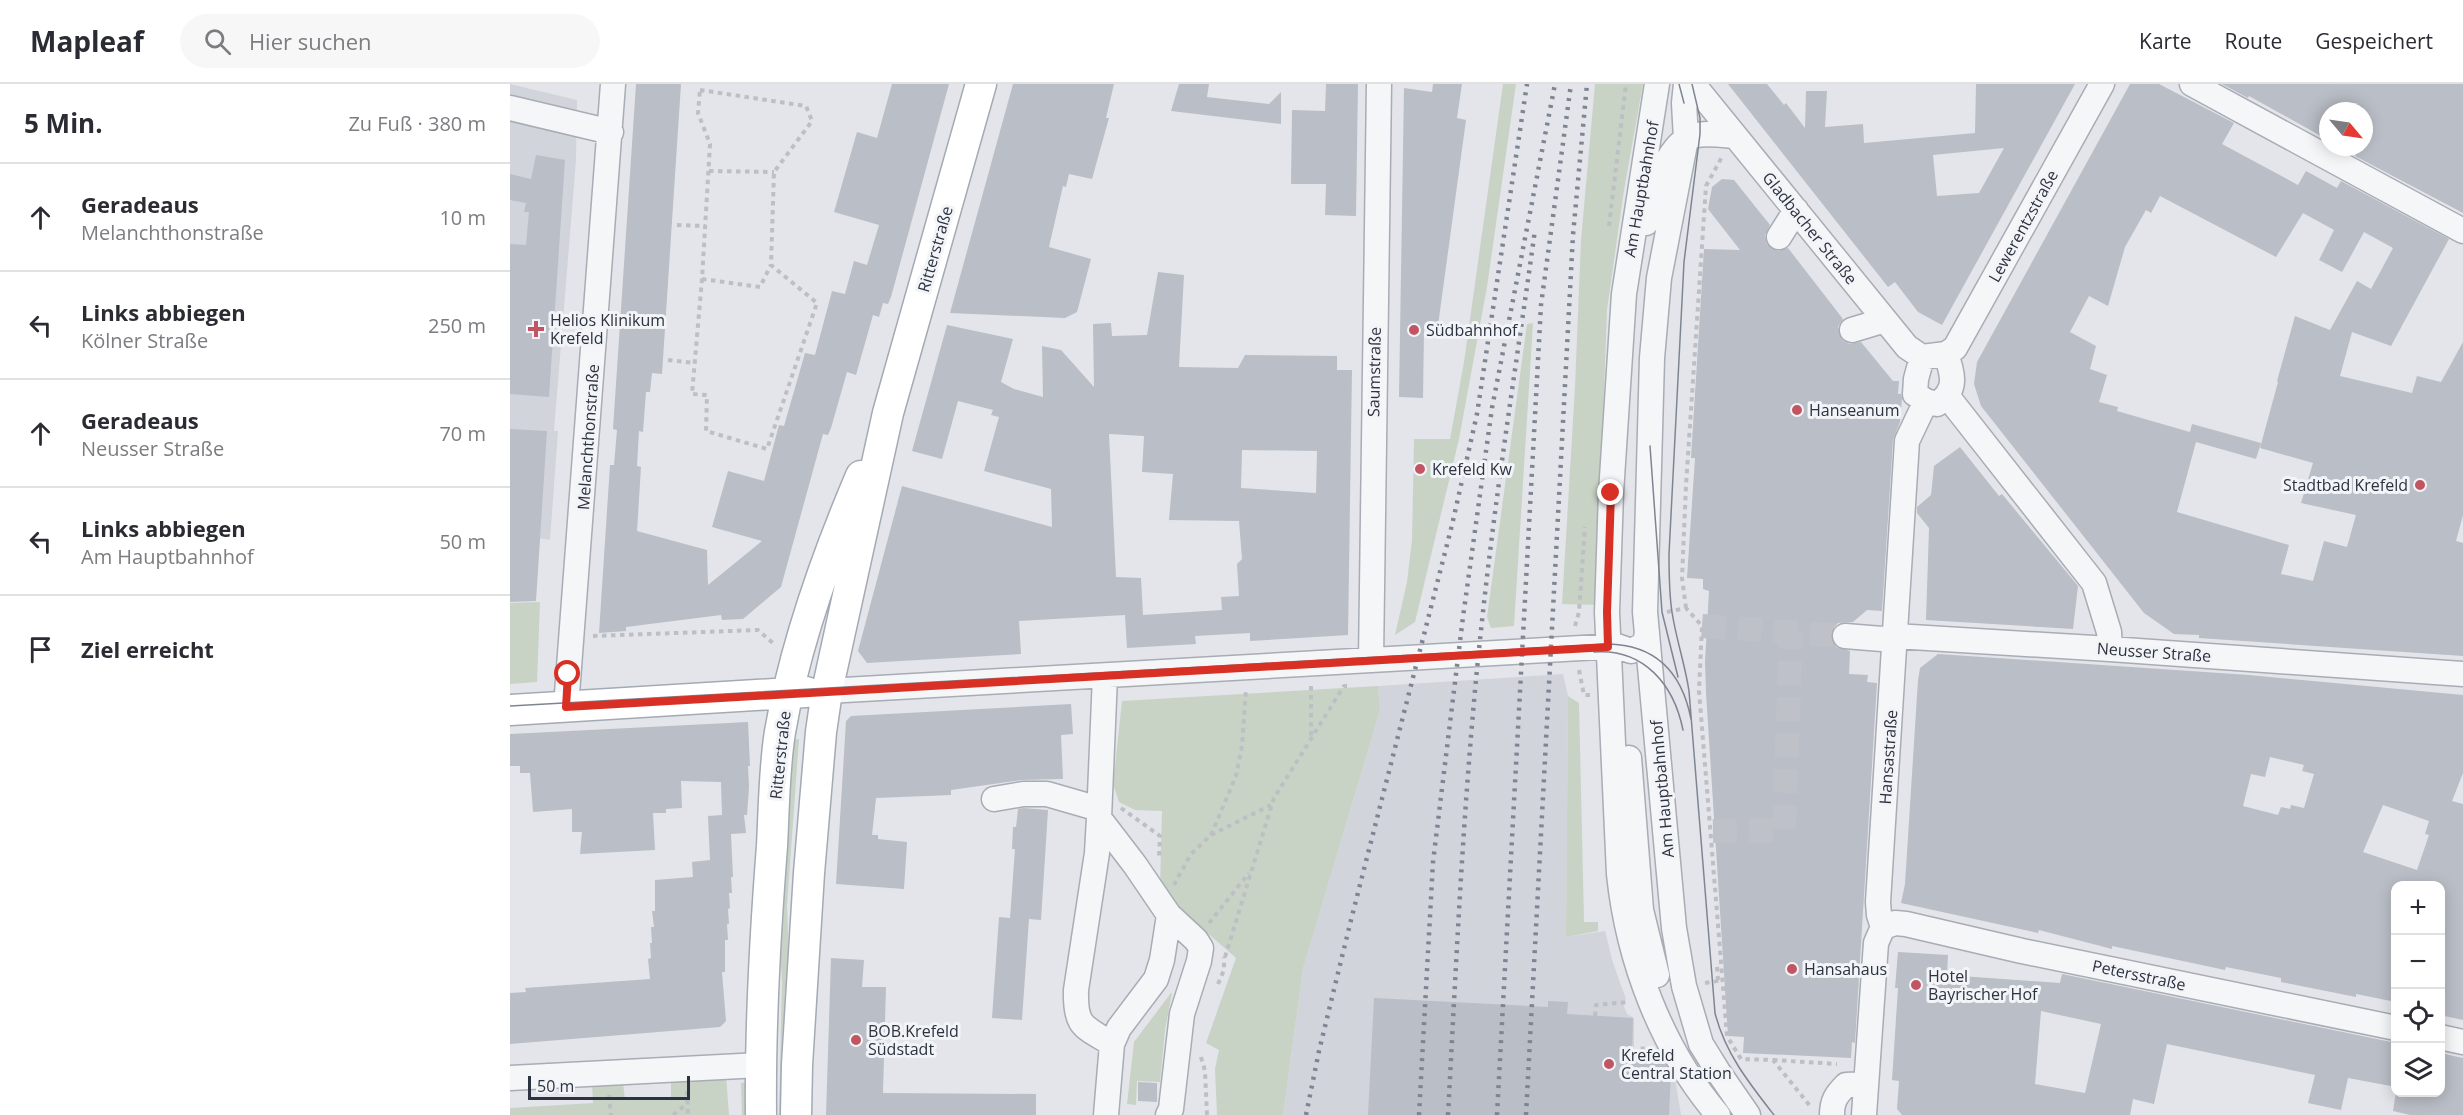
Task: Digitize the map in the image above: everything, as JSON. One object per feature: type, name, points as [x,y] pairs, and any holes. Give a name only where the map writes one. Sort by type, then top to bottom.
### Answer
[{"type":"main road","name":"Ritterstraße","points":[[796,1115],[809,873],[821,732],[827,691],[888,413],[981,84]]},
{"type":"main road","name":"Ritterstraße","points":[[760,1115],[760,1065],[768,904],[779,747],[788,693],[821,576],[840,525],[888,413]]},
{"type":"main road","points":[[510,710],[827,691]]},
{"type":"street","name":"Melanchthonstraße","points":[[566,707],[613,84]]},
{"type":"street","name":"Saumstraße","points":[[1371,660],[1379,84]]},
{"type":"street","name":"Am Hauptbahnhof","points":[[1657,84],[1624,294],[1611,493],[1607,612],[1622,902],[1632,948],[1645,987],[1665,1032],[1682,1066],[1718,1115]]},
{"type":"street","name":"Lewerentzstraße","points":[[1934,356],[1955,348],[2102,84]]},
{"type":"street","points":[[2192,84],[2463,231]]},
{"type":"street","name":"Am Hauptbahnhof","points":[[1688,90],[1686,139],[1659,278],[1652,358],[1644,576],[1647,632],[1674,928],[1684,986],[1701,1044],[1748,1115]]},
{"type":"street","name":"Gladbacher Straße","points":[[1688,90],[1734,136],[1907,347],[1934,356]]},
{"type":"street","points":[[510,108],[611,132]]},
{"type":"street","points":[[1686,139],[1700,134],[1734,136]]},
{"type":"street","name":"Am Hauptbahnhof","points":[[1624,294],[1662,171],[1670,156],[1686,139]]},
{"type":"street","points":[[1779,237],[1796,210]]},
{"type":"street","points":[[1852,330],[1885,320]]},
{"type":"street","points":[[1937,399],[1952,386],[1951,371],[1934,356],[1916,379],[1915,394],[1937,399],[2094,583],[2109,632],[2110,649]]},
{"type":"street","name":"Hansastraße","points":[[1864,1115],[1876,943],[1883,927],[1878,902],[1907,441],[1937,399]]},
{"type":"street","points":[[827,691],[1617,646],[1631,651],[1645,644],[1647,632]]},
{"type":"street","name":"Neusser Straße","points":[[1845,636],[1882,639],[1895,636],[2110,649],[2463,674]]},
{"type":"street","points":[[1608,647],[1631,654],[1636,658],[1645,669],[1653,687]]},
{"type":"street","points":[[1105,676],[1097,853],[1076,990],[1075,1012],[1084,1028],[1112,1044]]},
{"type":"street","points":[[994,799],[1023,794],[1047,794],[1099,814],[1169,915],[1196,940],[1201,948],[1182,1014],[1171,1109],[1168,1115]]},
{"type":"street","points":[[1106,1115],[1112,1044],[1119,1028],[1156,979],[1162,960],[1169,915]]},
{"type":"street","name":"Petersstraße","points":[[1883,927],[1895,923],[1906,924],[2022,951],[2391,1027]]},
{"type":"street","points":[[2445,1038],[2463,1042]]},
{"type":"street","points":[[510,1078],[760,1065]]},
{"type":"street","points":[[1832,1115],[1832,1104],[1837,1094],[1846,1085],[1867,1075]]},
{"type":"path","points":[[702,279],[760,287],[771,265],[774,172],[812,121],[806,106],[700,90],[698,112],[710,144],[692,394],[707,395],[706,431],[767,449],[817,303],[771,265]]},
{"type":"path","points":[[1686,608],[1682,578],[1686,485],[1706,186],[1734,136]]},
{"type":"path","points":[[709,171],[774,172]]},
{"type":"path","points":[[677,225],[705,226]]},
{"type":"path","points":[[668,360],[695,363]]},
{"type":"path","points":[[1702,626],[1699,691],[1727,1036],[1741,1059],[1773,1060],[1867,1075]]},
{"type":"path","points":[[572,637],[758,630],[780,649]]},
{"type":"path","points":[[1311,664],[1311,739]]},
{"type":"path","points":[[1211,836],[1236,776],[1242,746],[1248,668]]},
{"type":"path","points":[[1225,958],[1272,805],[1344,686],[1352,685]]},
{"type":"path","points":[[1171,890],[1191,854],[1211,836],[1272,805]]},
{"type":"path","points":[[1202,933],[1252,870]]},
{"type":"path","points":[[1717,967],[1718,980]]},
{"type":"path","points":[[1595,1016],[1596,1005],[1637,1001]]},
{"type":"path","points":[[1773,1060],[1816,1115]]},
{"type":"path","points":[[673,1115],[688,1104],[688,1115]]},
{"type":"path","points":[[611,1109],[611,1115]]},
{"type":"shaded area","name":"Helios Klinikum Krefeld","points":[[510,84],[577,100],[576,160],[554,431],[558,431],[550,540],[510,533]]},
{"type":"shaded area","points":[[1563,674],[1568,696],[1566,937],[1605,931],[1626,999],[1622,1001],[1627,1014],[1634,1018],[1634,1058],[1672,1060],[1681,1115],[1283,1115],[1303,969],[1380,710],[1378,686]]},
{"type":"green space","points":[[1503,84],[1516,84],[1487,287],[1459,439],[1415,622],[1395,635],[1407,582],[1412,540],[1414,439],[1450,439],[1464,362]]},
{"type":"green space","points":[[1595,84],[1643,84],[1624,190],[1607,310],[1602,447],[1602,605],[1562,604],[1581,240]]},
{"type":"green space","points":[[1533,323],[1514,626],[1491,628],[1487,617],[1527,324]]},
{"type":"green space","points":[[540,602],[537,682],[510,684],[510,603]]},
{"type":"green space","points":[[1378,686],[1380,710],[1303,969],[1283,1115],[1217,1115],[1215,1069],[1219,1050],[1206,1043],[1236,958],[1163,894],[1160,887],[1162,811],[1135,810],[1119,802],[1113,784],[1122,701]]},
{"type":"green space","points":[[1568,696],[1579,703],[1584,922],[1598,922],[1598,931],[1566,937]]},
{"type":"green space","points":[[799,739],[787,906],[790,983],[787,1115],[779,1115],[782,980],[777,905],[790,740]]},
{"type":"green space","points":[[1171,993],[1160,1082],[1137,1081],[1136,1105],[1127,1104],[1134,1042]]},
{"type":"green space","points":[[726,1075],[729,1115],[510,1115],[510,1108],[593,1103],[592,1084],[623,1083],[625,1100],[671,1097],[671,1080]]},
{"type":"green space","points":[[748,1082],[749,1115],[742,1115],[741,1083]]},
{"type":"building","points":[[636,84],[681,84],[662,374],[652,373],[650,392],[646,392],[643,432],[639,431],[637,466],[641,467],[637,531],[707,550],[708,585],[762,541],[712,527],[728,471],[764,481],[779,425],[784,426],[805,353],[815,355],[832,291],[845,294],[854,261],[867,265],[879,225],[834,212],[857,132],[877,138],[892,84],[949,84],[891,297],[888,304],[883,303],[879,317],[873,315],[856,375],[847,372],[831,428],[828,435],[823,434],[781,587],[743,619],[722,620],[721,615],[626,627],[626,631],[599,633],[610,465],[614,465],[617,430],[613,429]]},
{"type":"building","points":[[1013,84],[1114,84],[1106,118],[1109,118],[1092,179],[1069,174],[1066,187],[1063,186],[1049,247],[1091,259],[1077,312],[1065,318],[950,313]]},
{"type":"building","points":[[1179,84],[1209,84],[1207,97],[1269,104],[1281,92],[1281,124],[1171,111]]},
{"type":"building","points":[[1326,84],[1358,84],[1356,216],[1325,215],[1326,184],[1291,184],[1292,110],[1325,111]]},
{"type":"building","name":"Südbahnhof","points":[[1433,84],[1462,84],[1457,118],[1466,120],[1437,333],[1424,330],[1423,398],[1399,397],[1404,88],[1432,92]]},
{"type":"building","points":[[1728,84],[1767,84],[1784,105],[1786,103],[1805,128],[1806,91],[1827,91],[1825,127],[1863,124],[1864,143],[1975,133],[1976,84],[2075,84],[1942,325],[1918,312],[1895,282],[1888,287]],"holes":[[[2004,148],[1979,193],[1937,196],[1933,155]]]},
{"type":"building","points":[[2130,84],[2159,84],[2234,123],[2222,144],[2298,185],[2306,171],[2337,188],[2341,181],[2449,239],[2391,346],[2352,332],[2340,376],[2412,393],[2417,376],[2441,382],[2463,342],[2463,515],[2456,541],[2463,543],[2463,656],[2199,638],[2199,635],[2174,634],[2144,613],[1981,406],[1974,384],[1977,362]],"holes":[[[2160,196],[2276,257],[2303,213],[2334,230],[2319,260],[2342,272],[2364,232],[2393,248],[2371,289],[2357,281],[2330,330],[2295,316],[2260,448],[2313,463],[2301,503],[2356,515],[2347,547],[2324,541],[2313,581],[2281,574],[2289,545],[2177,512],[2196,442],[2256,459],[2261,443],[2192,424],[2190,432],[2117,411],[2118,407],[2099,402],[2107,375],[2090,369],[2096,346],[2070,332],[2089,296],[2108,306],[2125,247],[2146,210],[2151,213]]]},
{"type":"building","points":[[2222,84],[2463,84],[2463,213],[2355,156],[2373,156],[2373,102],[2319,102],[2319,135],[2249,96],[2248,98]]},
{"type":"building","points":[[536,155],[565,160],[549,397],[510,394],[510,244],[526,245],[529,212],[524,212],[526,203],[510,200],[510,174],[531,179]]},
{"type":"building","points":[[1722,179],[1734,180],[1770,225],[1765,236],[1767,244],[1778,251],[1788,248],[1843,319],[1838,327],[1842,340],[1849,344],[1861,342],[1893,381],[1899,381],[1898,394],[1901,394],[1902,398],[1900,422],[1893,440],[1882,611],[1867,610],[1853,622],[1838,623],[1831,635],[1836,647],[1850,651],[1849,674],[1868,675],[1867,682],[1877,683],[1855,1043],[1852,1042],[1851,1058],[1743,1053],[1744,1037],[1728,1036],[1706,693],[1705,662],[1709,591],[1703,589],[1703,579],[1687,578],[1695,458],[1691,458],[1704,249],[1740,250],[1708,209],[1712,187]]},
{"type":"building","points":[[1158,272],[1184,275],[1179,367],[1238,368],[1245,355],[1337,356],[1337,370],[1352,370],[1348,635],[1250,641],[1250,633],[1195,636],[1196,644],[1127,648],[1125,615],[1019,621],[1021,654],[867,663],[858,651],[902,486],[1052,527],[1051,489],[984,471],[999,417],[991,415],[993,410],[958,401],[942,459],[912,451],[947,325],[1013,339],[1001,382],[1014,389],[1043,397],[1042,346],[1061,350],[1094,387],[1093,324],[1111,323],[1112,336],[1147,335]],"holes":[[[1109,434],[1144,436],[1142,472],[1173,474],[1169,520],[1239,521],[1242,559],[1237,564],[1239,596],[1221,597],[1222,610],[1143,615],[1141,578],[1116,577]],[[1242,450],[1317,451],[1316,493],[1241,488]]]},
{"type":"building","points":[[510,429],[547,431],[536,601],[510,602]]},
{"type":"building","points":[[1960,447],[1999,496],[2002,494],[2078,586],[2073,629],[1926,620],[1929,528],[1917,513],[1917,507],[1931,495],[1934,466]]},
{"type":"building","points":[[1938,654],[2249,675],[2463,695],[2463,773],[2452,801],[2463,804],[2463,1020],[2445,1016],[2445,881],[2391,881],[2391,1001],[2356,994],[2356,997],[2281,982],[2281,978],[2226,967],[2225,970],[2112,946],[2112,949],[2039,930],[2038,933],[1901,903],[1905,884],[1920,668]],"holes":[[[2270,757],[2304,765],[2302,771],[2314,774],[2304,808],[2291,805],[2290,809],[2281,807],[2278,815],[2243,806],[2251,774],[2265,777]],[[2383,805],[2429,821],[2425,834],[2429,835],[2417,870],[2363,852]]]},
{"type":"building","points":[[1071,704],[1073,734],[1061,735],[1063,779],[1021,780],[951,790],[951,795],[876,798],[872,835],[878,835],[878,839],[907,842],[904,889],[836,884],[846,721],[851,716]]},
{"type":"building","points":[[748,722],[750,766],[748,766],[747,815],[744,815],[746,833],[731,834],[732,893],[729,893],[725,972],[722,972],[726,1021],[720,1027],[510,1044],[510,993],[526,992],[525,988],[650,979],[648,959],[651,958],[651,927],[654,927],[652,911],[655,911],[655,880],[693,877],[692,862],[710,860],[708,816],[722,815],[721,782],[681,781],[682,808],[666,809],[666,813],[653,813],[655,850],[580,854],[582,832],[572,832],[572,809],[533,812],[530,773],[520,773],[520,766],[510,766],[510,734]]},
{"type":"building","points":[[1018,809],[1048,810],[1041,920],[1029,919],[1022,1020],[992,1018],[999,917],[1010,918],[1015,849],[1012,849],[1013,827],[1016,827]]},
{"type":"building","points":[[1898,952],[1948,955],[1947,975],[2060,983],[2062,974],[2391,1042],[2391,1086],[2348,1078],[2341,1110],[2308,1103],[2315,1075],[2167,1044],[2154,1104],[2133,1099],[2130,1115],[1902,1115],[1897,1109],[1899,1081],[1892,1080],[1898,988],[1895,988]],"holes":[[[2041,1011],[2101,1024],[2085,1093],[2035,1084]]]},
{"type":"building","name":"BOB.Krefeld Südstadt","points":[[831,958],[864,960],[862,987],[886,987],[883,1093],[1036,1094],[1036,1115],[826,1115]]},
{"type":"building","points":[[1374,998],[1548,1007],[1548,1001],[1568,1002],[1567,1014],[1633,1018],[1632,1059],[1664,1061],[1671,1073],[1669,1115],[1368,1115]]},
{"type":"building","points":[[2445,1054],[2463,1058],[2463,1115],[2410,1115],[2393,1111],[2395,1097],[2445,1097]]},
{"type":"building","points":[[1138,1082],[1157,1083],[1157,1102],[1138,1101]]},
{"type":"tunnel","points":[[1702,626],[1845,636]]},
{"type":"tunnel","points":[[1713,831],[1784,830],[1791,633]]},
{"type":"tram line","points":[[1679,84],[1684,103]]},
{"type":"tram line","points":[[1692,84],[1700,118],[1700,134],[1684,262],[1669,554],[1670,598],[1689,691],[1715,1013],[1731,1054],[1774,1115]]},
{"type":"tram line","points":[[1650,446],[1662,612],[1678,677]]},
{"type":"tram line","points":[[510,706],[1608,644],[1640,650],[1653,656],[1664,665],[1681,688],[1691,719]]},
{"type":"tram line","points":[[1594,652],[1612,652],[1628,656],[1642,663],[1654,673],[1672,698],[1683,730]]},
{"type":"railway","points":[[1306,1115],[1319,1051],[1452,525],[1477,414],[1527,84]]},
{"type":"railway","points":[[1419,1115],[1433,862],[1463,617],[1492,408],[1555,84]]},
{"type":"railway","points":[[1497,1115],[1541,305],[1571,84]]},
{"type":"railway","points":[[1526,1115],[1573,235],[1587,84]]},
{"type":"railway","points":[[1448,1115],[1470,744],[1482,621],[1535,230]]},
{"type":"place","name":"Helios Klinikum Krefeld","points":[[536,329]]},
{"type":"place","name":"Südbahnhof","points":[[1414,330]]},
{"type":"place","name":"Hanseanum","points":[[1797,410]]},
{"type":"place","name":"Krefeld Kw","points":[[1420,469]]},
{"type":"place","name":"Stadtbad Krefeld","points":[[2420,485]]},
{"type":"place","name":"Hansahaus","points":[[1792,969]]},
{"type":"place","name":"Hotel Bayrischer Hof","points":[[1916,985]]},
{"type":"place","name":"BOB.Krefeld Südstadt","points":[[856,1040]]},
{"type":"place","name":"Krefeld Central Station","points":[[1609,1064]]},
{"type":"route","points":[[568,674],[566,707],[1608,647],[1611,493]]}]
